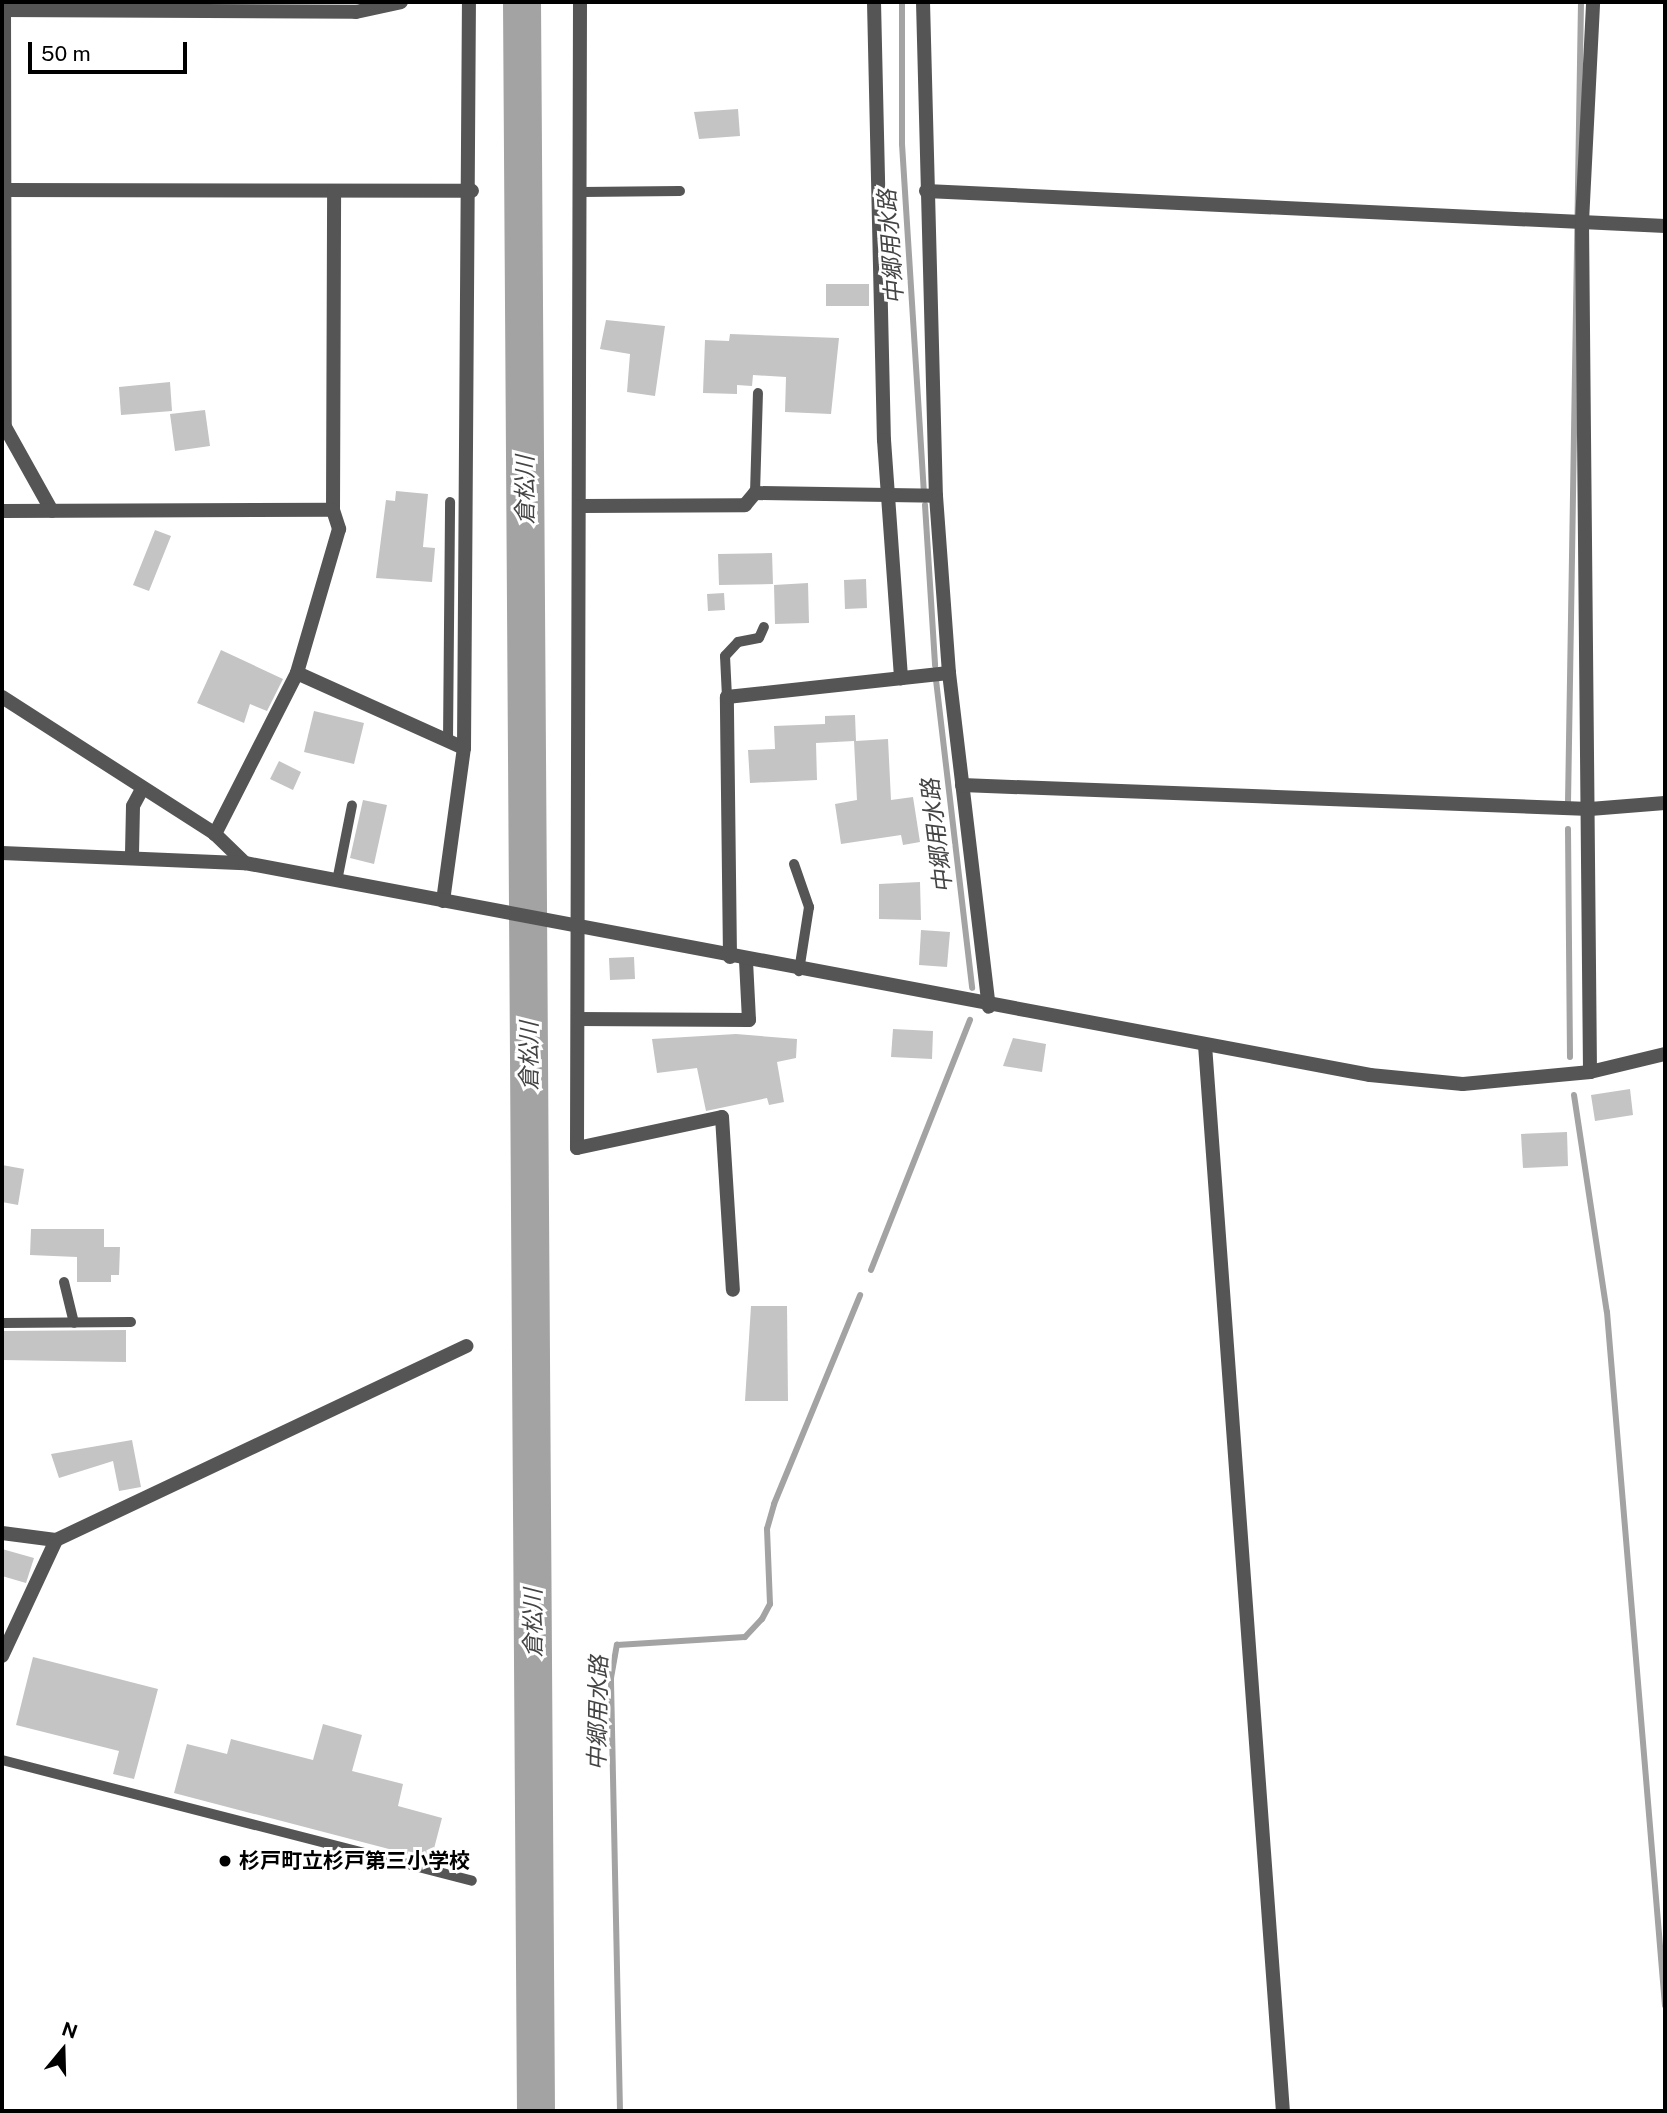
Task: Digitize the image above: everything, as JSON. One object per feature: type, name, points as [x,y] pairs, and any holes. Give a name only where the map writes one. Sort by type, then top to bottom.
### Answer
[{"type":"street","points":[[52,511],[5,427],[3,7],[356,12],[401,2]]},
{"type":"street","points":[[443,901],[464,748],[472,191],[469,2]]},
{"type":"street","points":[[580,2],[582,192],[576,341],[580,506],[577,1148],[722,1116],[733,1290]]},
{"type":"street","points":[[874,2],[888,495],[901,678]]},
{"type":"street","points":[[923,2],[936,496],[948,673],[989,1007]]},
{"type":"street","points":[[1590,1072],[1590,809],[1582,222],[1593,2]]},
{"type":"street","points":[[4,190],[472,191]]},
{"type":"street","points":[[215,834],[296,673],[339,530],[333,510],[334,191]]},
{"type":"street","points":[[926,191],[1665,226]]},
{"type":"street","points":[[580,506],[745,505],[755,493],[936,496]]},
{"type":"street","points":[[2,511],[333,510]]},
{"type":"street","points":[[296,673],[464,748]]},
{"type":"street","points":[[730,957],[727,697],[948,673]]},
{"type":"street","points":[[2,697],[215,834],[245,863]]},
{"type":"street","points":[[961,785],[1590,809],[1665,803]]},
{"type":"street","points":[[132,854],[133,806],[142,789]]},
{"type":"street","points":[[2,853],[132,854],[245,863],[989,1007],[1370,1075],[1463,1084],[1590,1072],[1665,1054]]},
{"type":"street","points":[[578,1019],[749,1020],[746,961]]},
{"type":"street","points":[[1205,1045],[1283,2111]]},
{"type":"street","points":[[2,1533],[56,1541],[467,1346]]},
{"type":"street","points":[[2,1656],[56,1541]]},
{"type":"lane","points":[[582,192],[680,191]]},
{"type":"lane","points":[[755,493],[758,393]]},
{"type":"lane","points":[[448,741],[450,502]]},
{"type":"lane","points":[[727,697],[726,656],[738,642],[759,638],[764,627]]},
{"type":"lane","points":[[337,881],[352,805]]},
{"type":"lane","points":[[794,864],[809,907],[799,971]]},
{"type":"lane","points":[[64,1282],[74,1323]]},
{"type":"lane","points":[[2,1323],[131,1322]]},
{"type":"lane","points":[[2,1760],[472,1881]]},
{"type":"building","points":[[738,109],[740,136],[699,139],[694,112]]},
{"type":"building","points":[[826,284],[869,284],[869,306],[826,306]]},
{"type":"building","points":[[606,320],[665,326],[655,396],[627,392],[630,354],[600,349]]},
{"type":"building","points":[[730,334],[839,338],[831,414],[785,412],[786,377],[753,375],[752,386],[737,385],[737,394],[703,393],[705,340],[729,341]]},
{"type":"building","points":[[170,382],[172,411],[121,415],[119,387]]},
{"type":"building","points":[[205,410],[210,446],[175,451],[170,414]]},
{"type":"building","points":[[396,491],[428,494],[423,547],[435,548],[432,582],[376,578],[386,500],[395,501]]},
{"type":"building","points":[[155,530],[171,536],[149,591],[133,585]]},
{"type":"building","points":[[772,553],[773,584],[719,585],[718,554]]},
{"type":"building","points":[[866,579],[867,608],[845,609],[844,580]]},
{"type":"building","points":[[808,583],[809,623],[775,624],[774,585]]},
{"type":"building","points":[[724,593],[725,610],[708,611],[707,594]]},
{"type":"building","points":[[221,650],[283,679],[267,711],[250,704],[244,723],[197,703]]},
{"type":"building","points":[[314,711],[364,723],[354,764],[304,752]]},
{"type":"building","points":[[855,715],[856,741],[888,739],[891,800],[913,797],[920,842],[903,845],[901,835],[841,844],[835,804],[857,800],[854,741],[816,743],[817,780],[750,783],[748,750],[775,749],[774,726],[825,724],[825,716]]},
{"type":"building","points":[[279,761],[301,772],[293,790],[270,779]]},
{"type":"building","points":[[363,800],[387,805],[374,864],[350,858]]},
{"type":"building","points":[[920,882],[921,920],[879,919],[879,884]]},
{"type":"building","points":[[921,930],[950,932],[947,967],[919,965]]},
{"type":"building","points":[[634,957],[635,979],[610,980],[609,958]]},
{"type":"building","points":[[893,1029],[933,1031],[932,1059],[891,1057]]},
{"type":"building","points":[[736,1034],[797,1039],[796,1058],[777,1062],[784,1102],[769,1105],[767,1098],[706,1111],[697,1068],[657,1073],[652,1039]]},
{"type":"building","points":[[1013,1038],[1046,1044],[1042,1072],[1003,1066]]},
{"type":"building","points":[[1630,1089],[1633,1115],[1595,1121],[1591,1095]]},
{"type":"building","points":[[1567,1132],[1568,1166],[1523,1168],[1521,1134]]},
{"type":"building","points":[[2,1165],[24,1169],[18,1205],[2,1202]]},
{"type":"building","points":[[31,1229],[104,1229],[104,1247],[120,1247],[119,1275],[111,1275],[111,1282],[77,1282],[77,1257],[30,1255]]},
{"type":"building","points":[[751,1306],[787,1306],[788,1401],[745,1401]]},
{"type":"building","points":[[126,1330],[126,1362],[2,1360],[2,1331]]},
{"type":"building","points":[[132,1440],[141,1487],[119,1491],[113,1461],[59,1478],[51,1454]]},
{"type":"building","points":[[2,1549],[34,1558],[26,1583],[2,1576]]},
{"type":"building","points":[[33,1657],[158,1689],[134,1779],[113,1774],[119,1751],[16,1725]]},
{"type":"building","points":[[323,1724],[362,1735],[352,1771],[403,1784],[398,1806],[442,1818],[431,1860],[174,1793],[187,1744],[227,1754],[231,1739],[313,1760]]},
{"type":"waterway","name":"倉松川","points":[[522,2],[536,2111]]},
{"type":"waterway","name":"中郷用水路","points":[[902,2],[902,144],[924,489]]},
{"type":"waterway","points":[[1568,803],[1581,2]]},
{"type":"waterway","name":"中郷用水路","points":[[925,505],[935,666]]},
{"type":"waterway","name":"中郷用水路","points":[[936,680],[972,988]]},
{"type":"waterway","points":[[1568,829],[1570,1057]]},
{"type":"waterway","name":"中郷用水路","points":[[871,1270],[970,1020]]},
{"type":"waterway","points":[[1574,1095],[1607,1312],[1665,2006]]},
{"type":"waterway","name":"中郷用水路","points":[[620,2111],[611,1678],[617,1645],[745,1637],[762,1619],[770,1604],[767,1529],[774,1504],[860,1295]]},
{"type":"place","name":"杉戸町立杉戸第三小学校","points":[[225,1861]]}]
